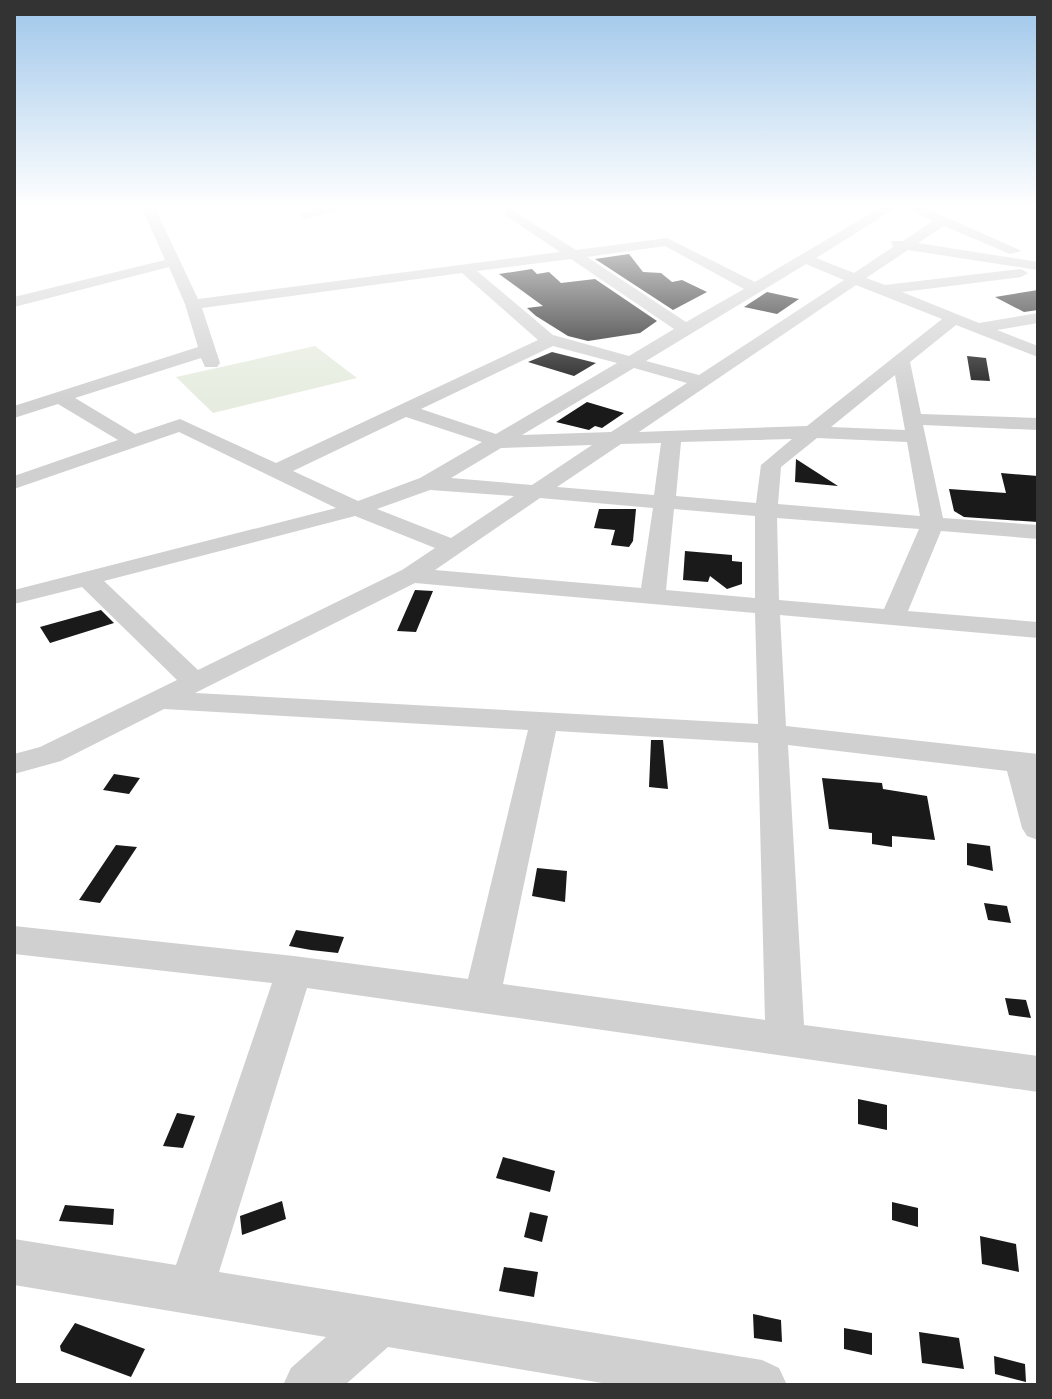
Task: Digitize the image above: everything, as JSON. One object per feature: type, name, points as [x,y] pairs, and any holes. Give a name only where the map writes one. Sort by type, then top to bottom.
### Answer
[{"type":"street","points":[[14,302],[128,273]]},
{"type":"street","points":[[14,412],[209,357],[193,304],[178,273]]},
{"type":"street","points":[[193,304],[425,273]]},
{"type":"street","points":[[471,273],[552,340],[701,381]]},
{"type":"street","points":[[600,273],[685,329]]},
{"type":"street","points":[[726,273],[754,288]]},
{"type":"street","points":[[14,597],[357,509],[428,483],[780,273]]},
{"type":"street","points":[[839,273],[1038,352]]},
{"type":"street","points":[[14,764],[50,754],[411,575],[862,273]]},
{"type":"street","points":[[881,291],[992,273]]},
{"type":"street","points":[[976,328],[1038,318]]},
{"type":"street","points":[[785,1038],[767,605],[766,511],[771,465],[953,319]]},
{"type":"street","points":[[276,471],[552,340]]},
{"type":"street","points":[[893,617],[933,524],[901,361]]},
{"type":"street","points":[[60,397],[133,441]]},
{"type":"street","points":[[405,410],[501,442],[1038,424]]},
{"type":"street","points":[[14,483],[180,425],[357,509],[453,547]]},
{"type":"street","points":[[653,594],[672,438]]},
{"type":"street","points":[[428,483],[1038,532]]},
{"type":"street","points":[[411,575],[1038,630]]},
{"type":"street","points":[[88,579],[195,682]]},
{"type":"street","points":[[160,700],[772,734],[1029,763],[1038,828]]},
{"type":"street","points":[[482,997],[544,721]]},
{"type":"street","points":[[14,940],[294,971],[1038,1074]]},
{"type":"street","points":[[190,1292],[294,971]]},
{"type":"street","points":[[14,1262],[762,1385]]},
{"type":"street","points":[[308,1385],[379,1323]]},
{"type":"shaded area","points":[[315,346],[357,378],[213,413],[176,377]]},
{"type":"building","points":[[550,273],[561,283],[595,279],[657,321],[640,333],[588,341],[568,336],[527,308],[543,306],[499,274]]},
{"type":"building","points":[[617,273],[661,273],[672,282],[682,280],[707,292],[673,310]]},
{"type":"building","points":[[1038,290],[1038,310],[1024,312],[995,297]]},
{"type":"building","points":[[767,292],[799,299],[777,314],[744,307]]},
{"type":"building","points":[[552,352],[596,363],[574,376],[528,362]]},
{"type":"building","points":[[967,356],[986,358],[990,381],[971,380]]},
{"type":"building","points":[[587,402],[624,413],[602,428],[595,426],[589,430],[556,422]]},
{"type":"building","points":[[796,459],[838,486],[795,482]]},
{"type":"building","points":[[1001,473],[1038,476],[1038,522],[964,517],[954,511],[949,489],[1006,493]]},
{"type":"building","points":[[599,509],[636,509],[633,541],[629,547],[611,545],[615,530],[594,528]]},
{"type":"building","points":[[685,551],[732,555],[732,561],[742,562],[742,584],[727,589],[710,576],[708,582],[683,580]]},
{"type":"building","points":[[415,590],[433,591],[416,632],[397,631]]},
{"type":"building","points":[[101,610],[114,623],[50,643],[40,627]]},
{"type":"building","points":[[651,740],[663,740],[668,789],[649,787]]},
{"type":"building","points":[[114,774],[140,778],[129,794],[103,790]]},
{"type":"building","points":[[822,778],[882,783],[883,789],[927,796],[935,840],[892,836],[892,847],[872,844],[872,833],[829,829]]},
{"type":"building","points":[[967,843],[990,846],[993,871],[967,865]]},
{"type":"building","points":[[116,845],[137,847],[100,903],[79,900]]},
{"type":"building","points":[[537,868],[567,871],[565,902],[532,896]]},
{"type":"building","points":[[984,903],[1007,906],[1011,923],[988,920]]},
{"type":"building","points":[[296,930],[344,937],[338,953],[311,950],[289,946]]},
{"type":"building","points":[[1005,998],[1026,1000],[1031,1018],[1009,1015]]},
{"type":"building","points":[[858,1099],[887,1105],[887,1130],[858,1124]]},
{"type":"building","points":[[177,1113],[195,1116],[183,1148],[163,1146]]},
{"type":"building","points":[[503,1157],[555,1171],[550,1192],[496,1178]]},
{"type":"building","points":[[282,1201],[286,1219],[242,1235],[240,1216]]},
{"type":"building","points":[[892,1202],[918,1208],[918,1227],[892,1220]]},
{"type":"building","points":[[65,1205],[114,1209],[113,1225],[59,1221]]},
{"type":"building","points":[[530,1212],[548,1216],[542,1242],[524,1237]]},
{"type":"building","points":[[980,1236],[1016,1244],[1019,1272],[982,1264]]},
{"type":"building","points":[[504,1267],[538,1272],[534,1297],[499,1291]]},
{"type":"building","points":[[753,1314],[781,1320],[782,1342],[754,1338]]},
{"type":"building","points":[[75,1323],[145,1349],[131,1377],[61,1351],[60,1346]]},
{"type":"building","points":[[844,1328],[872,1333],[872,1355],[844,1349]]},
{"type":"building","points":[[919,1332],[959,1338],[964,1369],[922,1363]]},
{"type":"building","points":[[994,1356],[1025,1364],[1026,1382],[995,1374]]}]
